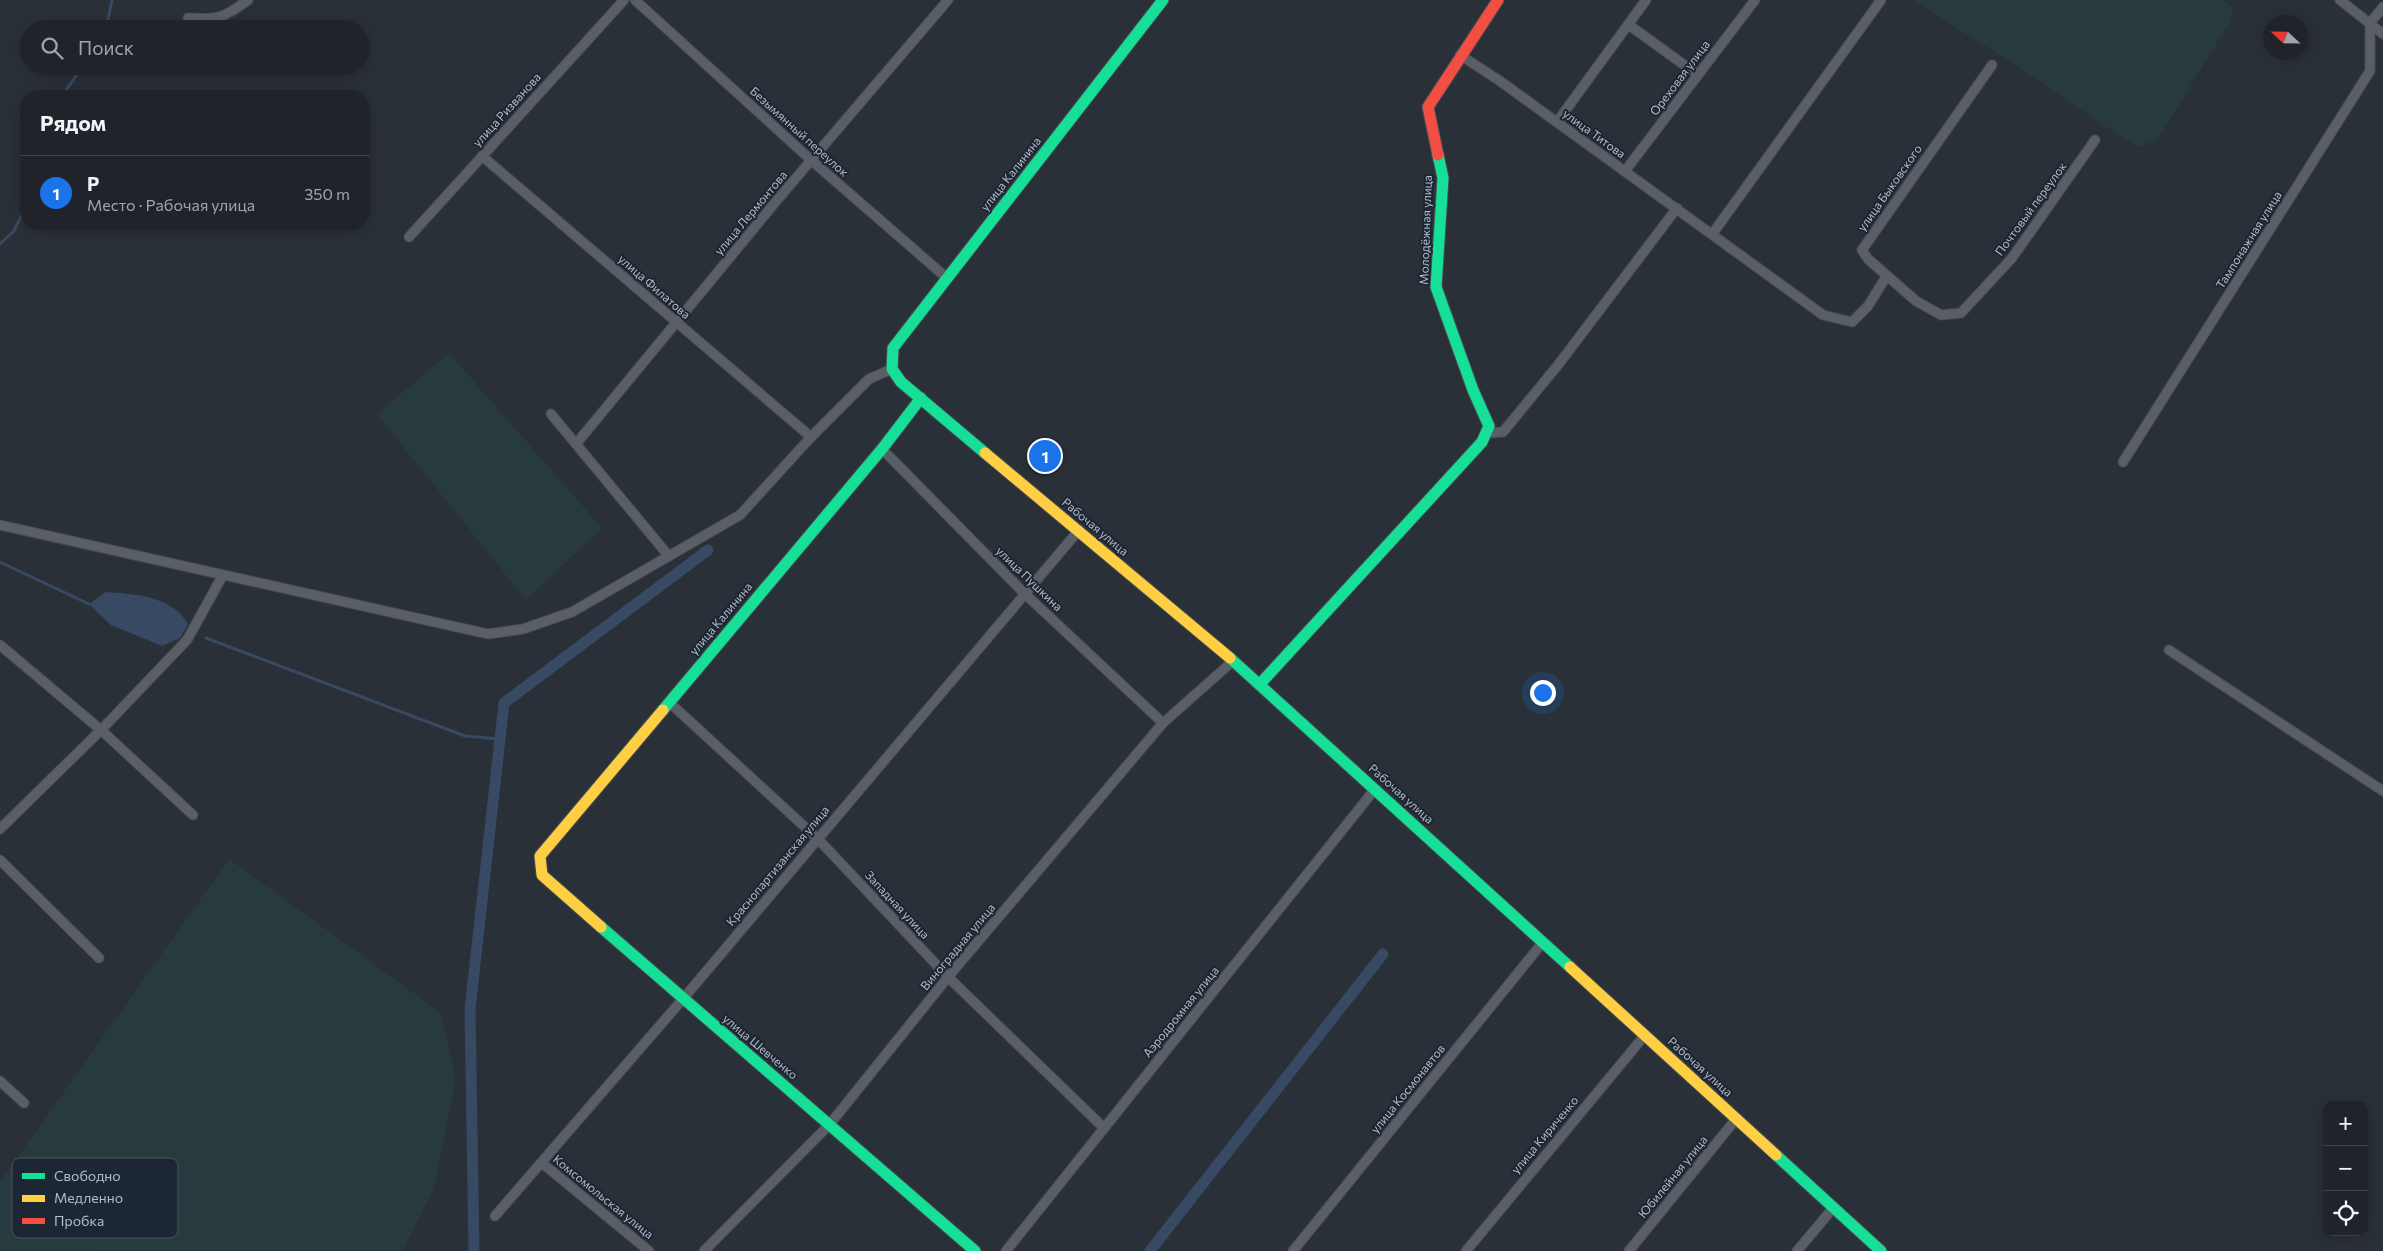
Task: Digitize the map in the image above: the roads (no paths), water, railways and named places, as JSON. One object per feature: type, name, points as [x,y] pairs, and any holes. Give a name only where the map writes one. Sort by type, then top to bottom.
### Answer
[{"type":"street","points":[[188,18],[214,20],[234,11],[248,0]]},
{"type":"street","name":"улица Ризванова","points":[[409,237],[624,0]]},
{"type":"street","name":"Безымянный переулок","points":[[635,0],[811,160],[948,279]]},
{"type":"street","name":"улица Лермонтова","points":[[576,444],[811,160],[948,0]]},
{"type":"street","name":"Молодёжная улица","points":[[1484,438],[1489,426],[1473,390],[1436,287],[1443,178],[1428,107],[1460,55],[1498,0]]},
{"type":"street","points":[[1557,122],[1646,0]]},
{"type":"street","name":"Ореховая улица","points":[[1625,171],[1756,0]]},
{"type":"street","points":[[1713,234],[1881,0]]},
{"type":"street","points":[[2340,0],[2383,34]]},
{"type":"street","name":"улица Калинина","points":[[892,368],[893,348],[948,279],[1160,1]]},
{"type":"street","points":[[2370,23],[2383,7]]},
{"type":"street","name":"Тампонажная улица","points":[[2123,462],[2370,71],[2370,23]]},
{"type":"street","points":[[1629,24],[1698,75]]},
{"type":"street","name":"улица Титова","points":[[1460,55],[1557,122],[1823,315],[1852,322],[1868,306],[1886,277]]},
{"type":"street","name":"улица Быковского","points":[[1886,277],[1868,260],[1862,250],[1992,65]]},
{"type":"street","name":"Почтовый переулок","points":[[1886,277],[1916,301],[1940,315],[1960,313],[2012,258],[2095,140]]},
{"type":"street","name":"улица Филатова","points":[[482,156],[811,437]]},
{"type":"street","points":[[1260,684],[1484,438],[1503,432],[1558,365],[1677,208]]},
{"type":"street","points":[[0,525],[488,634],[523,629],[572,612],[740,515],[811,437],[869,379],[892,368]]},
{"type":"street","name":"Рабочая улица","points":[[892,368],[901,382],[1260,684],[1881,1251]]},
{"type":"street","name":"улица Калинина","points":[[540,856],[882,449],[921,398]]},
{"type":"street","points":[[551,414],[668,555]]},
{"type":"street","name":"улица Пушкина","points":[[882,449],[1024,593],[1163,723]]},
{"type":"street","name":"Краснопартизанская улица","points":[[495,1216],[682,1000],[1078,530]]},
{"type":"street","points":[[0,830],[101,730],[187,640],[223,575]]},
{"type":"street","points":[[0,645],[101,730],[193,815]]},
{"type":"street","points":[[2169,650],[2383,791]]},
{"type":"street","name":"Виноградная улица","points":[[704,1251],[830,1124],[948,977],[1163,723],[1233,660]]},
{"type":"street","name":"Западная улица","points":[[670,703],[818,839],[948,977],[1104,1128]]},
{"type":"street","name":"Аэродромная улица","points":[[1006,1251],[1375,789]]},
{"type":"street","name":"улица Шевченко","points":[[540,856],[542,875],[682,1000],[830,1124],[975,1251]]},
{"type":"street","points":[[0,860],[99,958]]},
{"type":"street","name":"улица Космонавтов","points":[[1293,1251],[1543,942]]},
{"type":"street","name":"улица Кириченко","points":[[1466,1251],[1645,1035]]},
{"type":"street","points":[[0,1081],[24,1103]]},
{"type":"street","name":"Юбилейная улица","points":[[1630,1251],[1736,1119]]},
{"type":"street","name":"Комсомольская улица","points":[[542,1163],[649,1251]]},
{"type":"street","points":[[1797,1251],[1834,1208]]},
{"type":"water","points":[[106,592],[152,598],[163,602],[173,607],[188,624],[180,638],[162,646],[111,625],[89,604]]},
{"type":"waterway","points":[[108,20],[112,0]]},
{"type":"waterway","points":[[66,90],[77,75]]},
{"type":"waterway","points":[[0,244],[14,231],[20,218]]},
{"type":"waterway","points":[[474,1251],[470,1009],[504,703],[708,550]]},
{"type":"waterway","points":[[0,562],[89,604]]},
{"type":"waterway","points":[[206,638],[465,736],[500,739]]},
{"type":"waterway","points":[[1150,1251],[1383,954]]},
{"type":"place","name":"Р","points":[[1045,456]]}]
